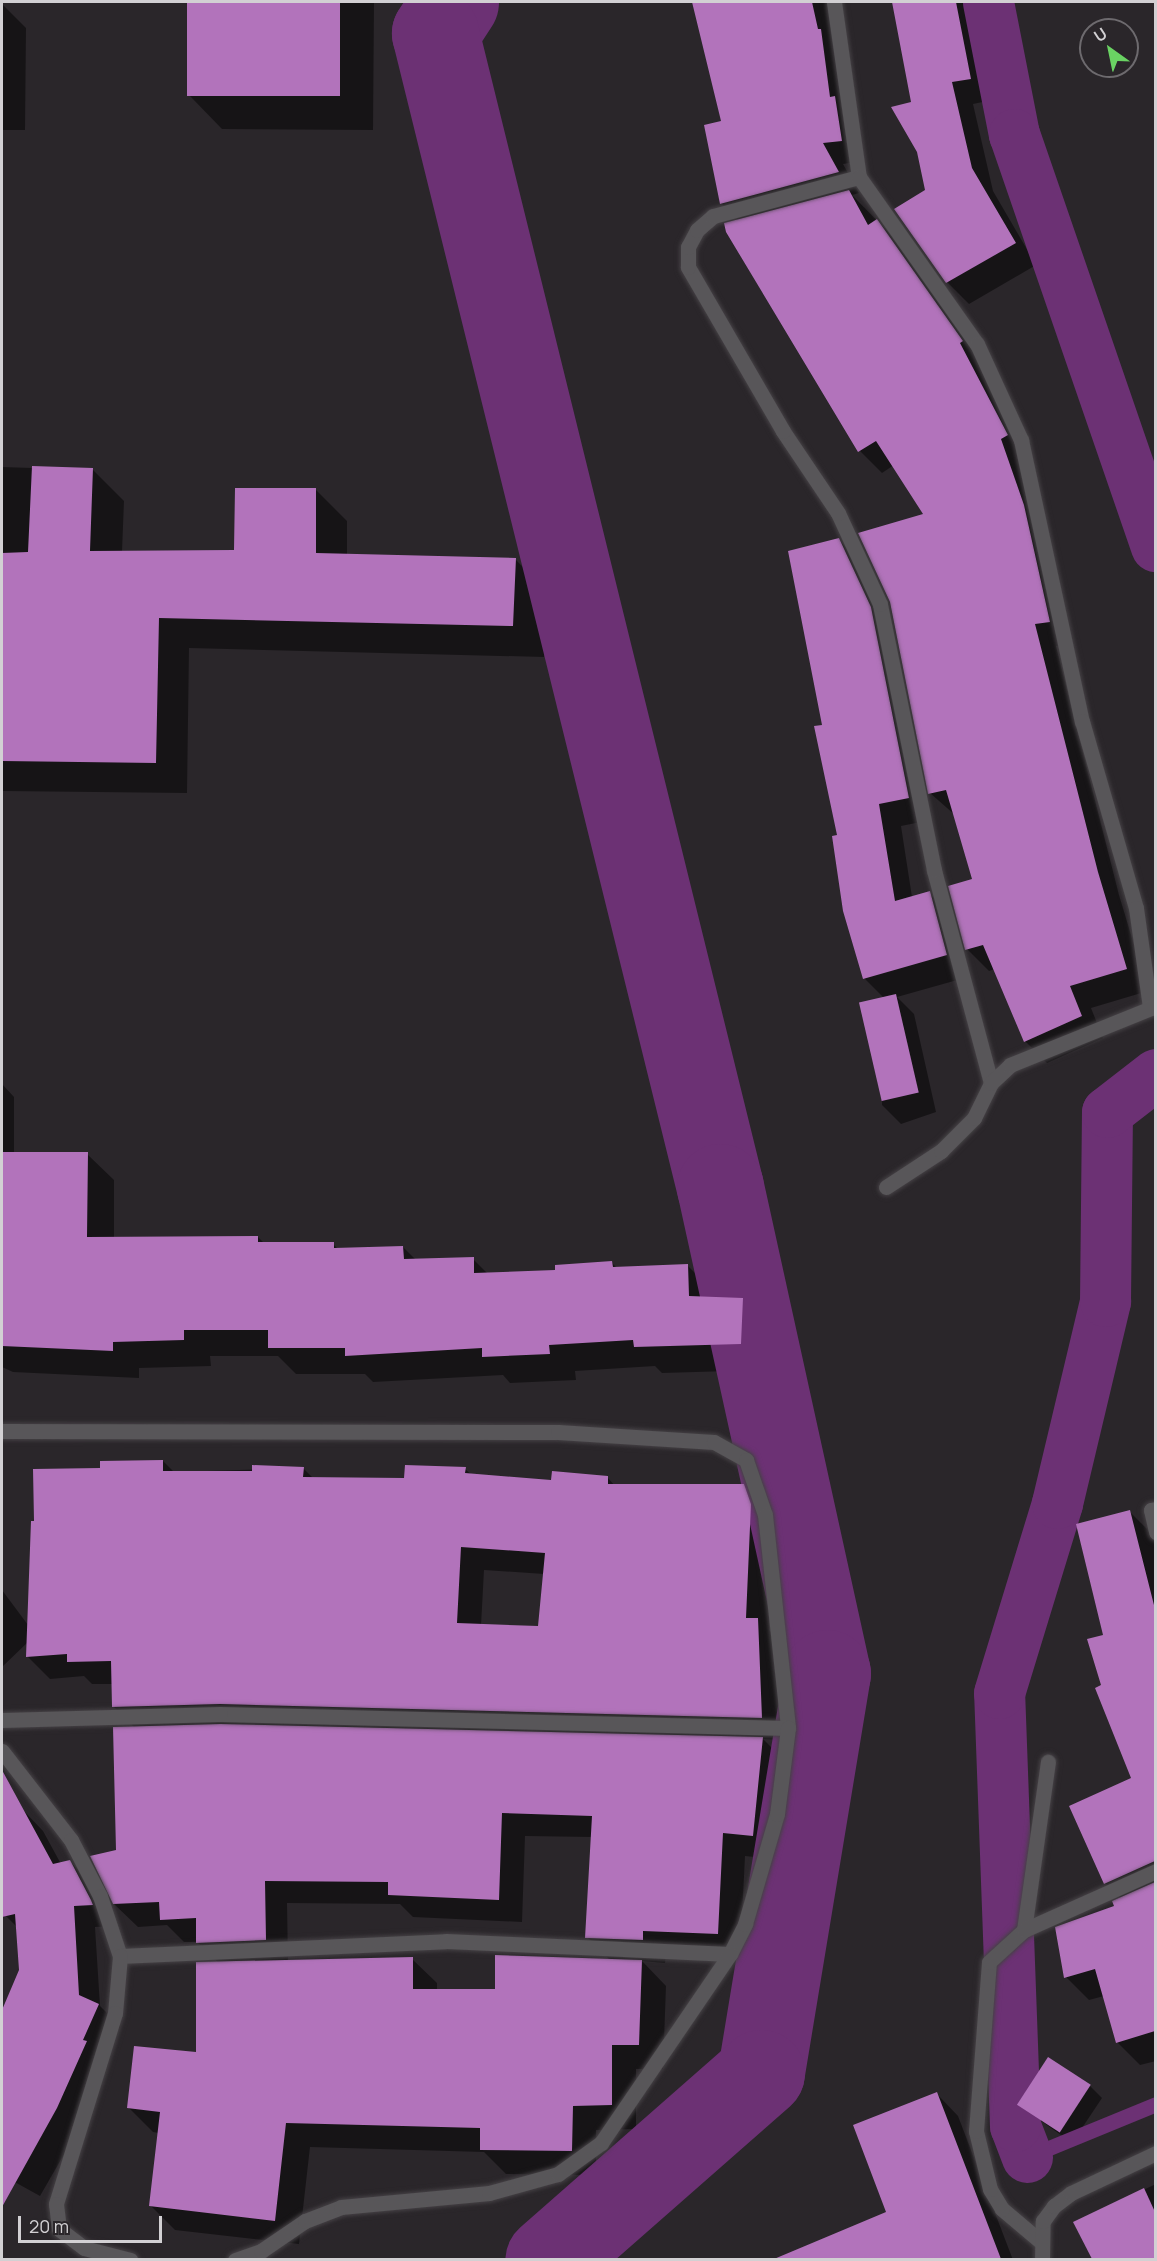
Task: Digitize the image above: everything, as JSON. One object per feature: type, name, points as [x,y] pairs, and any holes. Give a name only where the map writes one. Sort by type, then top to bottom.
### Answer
[{"type":"street","points":[[834,2],[859,177],[977,344],[1021,440],[1082,721],[1136,908],[1153,1007],[1010,1065],[991,1083],[974,1118],[942,1151],[886,1187]]},
{"type":"street","points":[[859,177],[713,216],[697,230],[688,247],[688,267],[783,431],[838,513],[880,604],[934,870],[991,1083]]},
{"type":"street","points":[[2,1431],[558,1432],[714,1442],[746,1460],[765,1515],[788,1728],[777,1814],[745,1923],[730,1954],[601,2143],[558,2174],[489,2193],[340,2207],[305,2221],[261,2251],[235,2259]]},
{"type":"street","points":[[1155,1509],[1151,1510],[1155,1532]]},
{"type":"street","points":[[2,1720],[220,1714],[788,1728]]},
{"type":"street","points":[[2,1751],[71,1840],[100,1896],[120,1956],[115,2013],[56,2204],[59,2229],[84,2248],[130,2259]]},
{"type":"street","points":[[1024,1930],[1048,1762]]},
{"type":"street","points":[[1040,2241],[1002,2209],[990,2189],[976,2131],[989,1962],[1024,1930],[1155,1871]]},
{"type":"street","points":[[120,1956],[446,1941],[730,1954]]},
{"type":"street","points":[[1042,2259],[1040,2241],[1043,2220],[1071,2193],[1155,2153]]},
{"type":"building","points":[[187,2],[340,2],[340,96],[187,96]]},
{"type":"building","points":[[692,2],[812,2],[818,29],[821,29],[830,97],[835,96],[842,141],[823,143],[839,172],[720,204],[704,125],[721,121]]},
{"type":"building","points":[[892,2],[956,2],[971,79],[952,82],[972,168],[1016,243],[946,283],[894,209],[925,190],[917,152],[891,107],[911,102]]},
{"type":"building","points":[[849,190],[868,225],[877,219],[963,341],[960,343],[1008,435],[1001,439],[1024,505],[1050,622],[1035,624],[1098,872],[1127,969],[1070,986],[1082,1016],[1024,1042],[983,945],[965,950],[948,886],[972,879],[946,790],[928,794],[890,602],[858,533],[923,514],[876,441],[858,452],[726,232],[724,223]]},
{"type":"building","points":[[32,466],[93,468],[90,551],[234,550],[235,488],[316,488],[316,553],[516,558],[513,626],[159,618],[156,763],[2,761],[2,553],[28,552]]},
{"type":"building","points":[[839,538],[871,607],[909,798],[879,804],[895,901],[930,891],[947,955],[863,979],[843,911],[832,836],[837,835],[814,726],[822,725],[788,551]]},
{"type":"building","points":[[896,994],[919,1092],[882,1101],[859,1003]]},
{"type":"building","points":[[2,1152],[88,1152],[87,1237],[258,1236],[258,1242],[334,1242],[334,1248],[403,1246],[404,1259],[474,1257],[474,1273],[555,1270],[555,1265],[612,1261],[613,1267],[688,1264],[689,1296],[743,1298],[741,1344],[634,1347],[633,1340],[549,1345],[550,1354],[482,1357],[482,1348],[345,1356],[345,1348],[268,1348],[268,1330],[184,1330],[184,1340],[113,1342],[113,1351],[2,1346]]},
{"type":"building","points":[[163,1460],[163,1471],[252,1471],[252,1465],[304,1467],[303,1477],[404,1478],[405,1465],[466,1467],[465,1473],[551,1480],[552,1471],[608,1476],[608,1484],[744,1484],[751,1504],[746,1618],[758,1618],[762,1718],[220,1704],[112,1707],[111,1661],[67,1662],[67,1654],[26,1657],[31,1521],[34,1521],[33,1469],[100,1468],[100,1461]],"holes":[[[461,1547],[545,1553],[538,1626],[457,1623]]]},
{"type":"building","points":[[1130,1510],[1155,1609],[1155,1861],[1104,1884],[1069,1806],[1131,1778],[1095,1688],[1101,1685],[1087,1639],[1103,1635],[1076,1524]]},
{"type":"building","points":[[220,1724],[763,1737],[753,1836],[723,1833],[718,1934],[643,1931],[643,1940],[585,1938],[592,1816],[502,1813],[499,1900],[388,1895],[388,1882],[265,1881],[266,1940],[196,1943],[196,1918],[160,1920],[159,1902],[113,1904],[90,1856],[116,1850],[113,1727]]},
{"type":"building","points":[[2,1770],[53,1864],[70,1860],[91,1900],[93,1905],[74,1906],[79,1995],[99,2004],[83,2040],[87,2041],[57,2108],[2,2207],[2,2010],[19,1970],[15,1914],[2,1917]]},
{"type":"building","points":[[1155,1882],[1155,2031],[1116,2043],[1095,1969],[1064,1978],[1055,1927],[1114,1906],[1112,1901]]},
{"type":"building","points":[[495,1955],[642,1960],[639,2045],[612,2045],[612,2105],[573,2106],[572,2151],[480,2150],[480,2128],[286,2123],[275,2221],[149,2206],[160,2112],[127,2108],[134,2046],[196,2052],[196,1962],[413,1957],[413,1989],[495,1989]]},
{"type":"building","points":[[1048,2057],[1091,2085],[1060,2133],[1017,2105]]},
{"type":"building","points":[[937,2092],[1001,2259],[774,2259],[886,2212],[853,2125]]},
{"type":"building","points":[[1144,2188],[1155,2212],[1155,2259],[1092,2259],[1073,2222]]},
{"type":"waterway","points":[[455,2],[435,33],[720,1187],[827,1673],[761,2073],[548,2260]]},
{"type":"waterway","points":[[988,2],[1014,134],[1156,546]]},
{"type":"waterway","points":[[1027,2157],[1015,2126],[999,1693],[1057,1503],[1105,1301],[1107,1112],[1156,1074]]},
{"type":"waterway","points":[[1027,2157],[1156,2104]]}]
